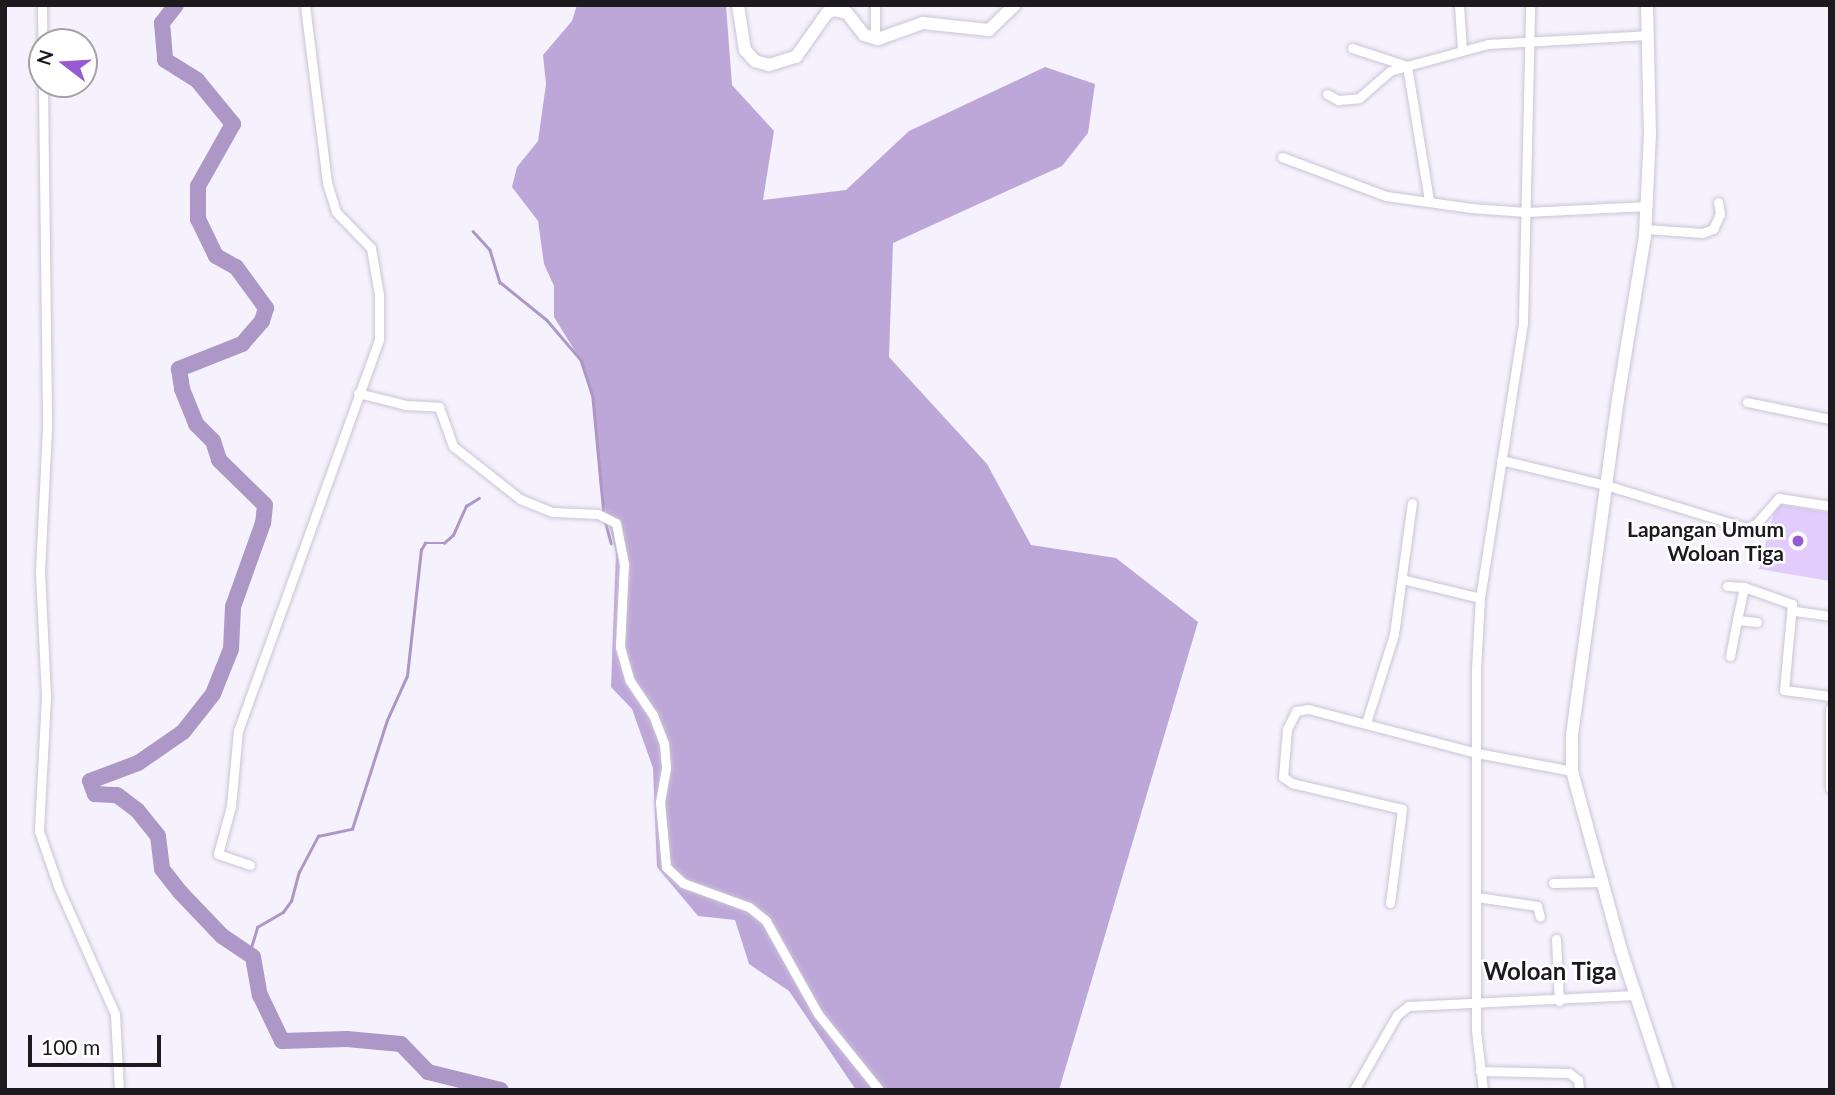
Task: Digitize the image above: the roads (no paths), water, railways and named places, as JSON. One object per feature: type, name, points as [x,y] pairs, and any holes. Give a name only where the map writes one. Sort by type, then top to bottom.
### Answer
[{"type":"main road","points":[[738,5],[746,50],[762,64],[778,65],[796,57],[827,13],[834,10],[847,13],[860,31],[874,38],[923,23],[989,30],[1015,5]]},
{"type":"main road","points":[[1647,5],[1646,229],[1621,376],[1609,486],[1572,734],[1572,771],[1602,882],[1667,1090]]},
{"type":"street","points":[[42,5],[47,428],[40,573],[46,697],[39,831],[49,864],[116,1014],[119,1090]]},
{"type":"street","points":[[250,865],[218,854],[232,806],[238,731],[336,469],[358,393],[379,339],[379,295],[371,248],[337,212],[327,182],[306,5]]},
{"type":"street","points":[[874,38],[875,5]]},
{"type":"street","points":[[1459,5],[1462,50]]},
{"type":"street","points":[[1483,1090],[1477,1006],[1480,598],[1523,322],[1530,5]]},
{"type":"street","points":[[1327,94],[1338,100],[1359,98],[1390,71],[1462,50],[1528,41],[1647,35]]},
{"type":"street","points":[[1352,48],[1407,66]]},
{"type":"street","points":[[1407,66],[1429,201]]},
{"type":"street","points":[[1282,157],[1386,196],[1526,212],[1648,206]]},
{"type":"street","points":[[1646,229],[1702,233],[1713,229],[1720,214],[1718,202]]},
{"type":"street","points":[[358,393],[406,405],[439,407],[453,446],[520,499],[554,512],[598,514],[616,523],[624,564],[620,647],[630,681],[653,715],[664,744],[666,768],[660,802],[666,867],[683,883],[749,907],[766,920],[818,1014],[879,1090]]},
{"type":"street","points":[[1747,402],[1830,419]]},
{"type":"street","points":[[1501,460],[1609,486],[1746,528],[1756,524],[1779,498],[1830,506]]},
{"type":"street","points":[[1366,723],[1394,634],[1412,503]]},
{"type":"street","points":[[1402,579],[1480,598]]},
{"type":"street","points":[[1727,586],[1744,587],[1785,599],[1795,611],[1830,616]]},
{"type":"street","points":[[1730,656],[1744,587]]},
{"type":"street","points":[[1795,611],[1784,690],[1830,696]]},
{"type":"street","points":[[1737,620],[1757,622]]},
{"type":"street","points":[[1390,903],[1402,809],[1292,783],[1281,770],[1287,729],[1296,711],[1308,709],[1477,753],[1572,771]]},
{"type":"street","points":[[1830,709],[1830,788]]},
{"type":"street","points":[[1553,883],[1602,882]]},
{"type":"street","points":[[1477,897],[1537,906],[1540,917]]},
{"type":"street","points":[[1556,939],[1559,1001]]},
{"type":"street","points":[[1354,1090],[1401,1011],[1424,1004],[1477,1006],[1636,996]]},
{"type":"street","points":[[1480,1071],[1569,1073],[1578,1080],[1579,1090]]},
{"type":"waterway","points":[[176,5],[162,23],[165,60],[197,80],[233,124],[198,186],[198,219],[216,256],[236,267],[266,308],[262,321],[242,344],[179,369],[182,389],[196,424],[213,441],[219,460],[265,505],[263,523],[233,607],[231,649],[213,694],[183,732],[138,763],[90,781],[95,794],[117,795],[137,810],[158,836],[162,869],[180,892],[222,936],[253,957],[260,995],[282,1041],[347,1039],[401,1044],[428,1072],[501,1090]]},
{"type":"waterway","points":[[473,231],[490,250],[500,282],[547,320],[581,360],[593,398],[604,514]]},
{"type":"waterway","points":[[249,954],[257,927],[283,912],[291,901],[299,872],[318,836],[352,829],[387,720],[407,676],[421,550],[425,543],[444,543],[453,535],[466,506],[479,498]]},
{"type":"waterway","points":[[605,520],[611,543]]},
{"type":"place","name":"Lapangan Umum Woloan Tiga","points":[[1798,541]]},
{"type":"district","name":"Woloan Tiga","points":[[1550,971]]}]
